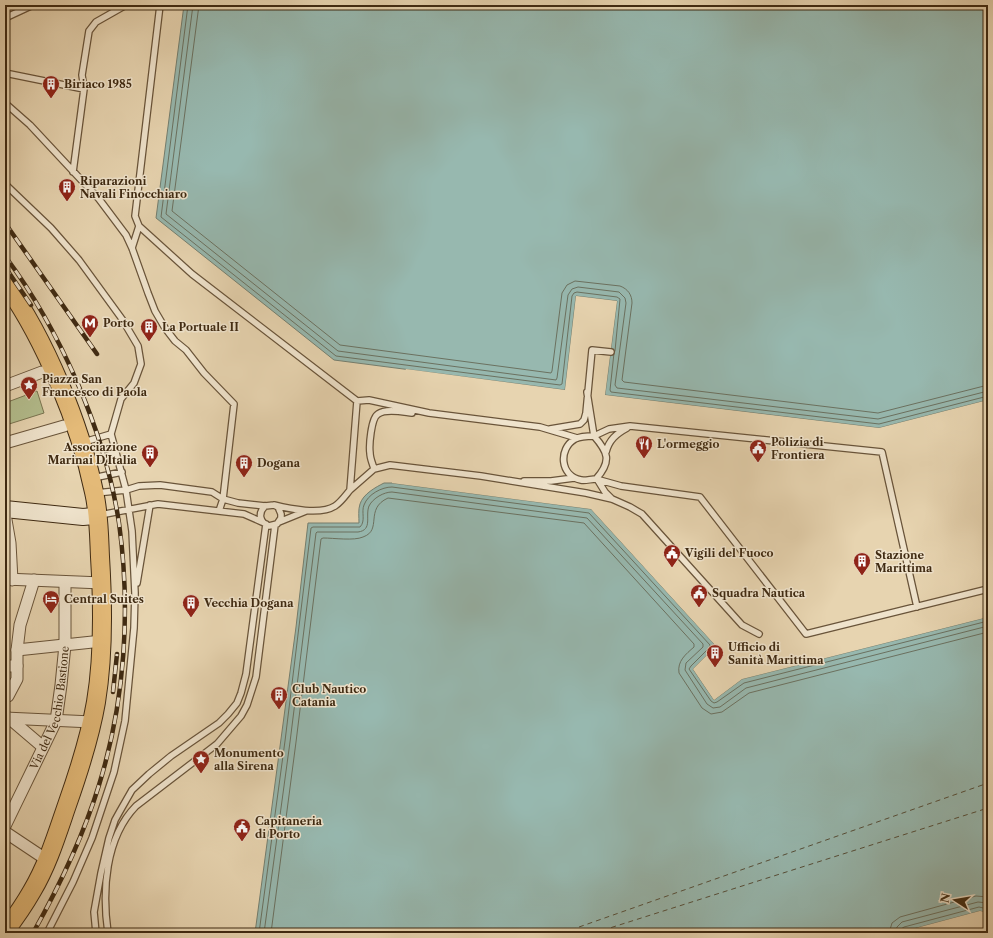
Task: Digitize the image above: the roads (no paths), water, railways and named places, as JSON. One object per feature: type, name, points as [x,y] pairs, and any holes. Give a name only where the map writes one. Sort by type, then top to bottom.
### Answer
[{"type":"main road","points":[[5,283],[36,334],[52,368],[81,443],[91,477],[99,534],[102,583],[102,641],[99,680],[92,722],[84,756],[47,860],[33,890],[9,925]]},
{"type":"main road","points":[[5,306],[33,352],[42,372],[64,426],[96,516]]},
{"type":"main road","points":[[5,509],[83,517],[96,516]]},
{"type":"street","points":[[5,386],[42,372]]},
{"type":"street","points":[[5,443],[64,426]]},
{"type":"street","points":[[5,514],[9,579],[102,583]]},
{"type":"street","points":[[5,696],[8,696],[17,679],[17,650],[20,625],[34,580]]},
{"type":"street","name":"Via del Vecchio Bastione","points":[[5,826],[56,721],[61,686],[64,645],[65,582]]},
{"type":"street","points":[[17,650],[102,641]]},
{"type":"street","points":[[5,666],[17,666]]},
{"type":"street","points":[[7,718],[92,722]]},
{"type":"street","points":[[7,718],[43,748]]},
{"type":"street","points":[[5,832],[47,860]]},
{"type":"lane","points":[[5,18],[33,5]]},
{"type":"lane","points":[[73,172],[84,89],[82,75],[89,31],[96,22],[126,5]]},
{"type":"lane","points":[[160,5],[135,216],[138,226],[192,274],[356,401],[369,400],[429,413]]},
{"type":"lane","points":[[5,72],[84,89]]},
{"type":"lane","points":[[5,103],[30,125],[99,199],[126,235],[155,311],[165,328],[175,342],[186,350],[204,373],[234,404],[223,499],[219,511]]},
{"type":"lane","points":[[5,184],[51,228],[79,260],[122,319],[138,346],[141,364],[134,383],[121,399],[111,434],[122,472],[129,509],[135,593],[134,628],[125,721],[114,772],[90,842],[74,882],[47,933]]},
{"type":"lane","points":[[132,248],[138,226]]},
{"type":"lane","points":[[546,429],[580,424],[584,420],[592,350],[610,352]]},
{"type":"lane","points":[[587,392],[594,436],[606,452]]},
{"type":"lane","points":[[350,490],[356,401]]},
{"type":"lane","points":[[374,469],[370,453],[371,430],[374,418],[377,414],[385,411],[429,413],[506,422],[546,429],[576,438],[594,436],[609,429],[630,426],[882,452],[917,607]]},
{"type":"lane","points":[[596,479],[603,472],[606,466],[606,452],[608,445],[614,436],[630,426]]},
{"type":"lane","points":[[81,443],[111,434]]},
{"type":"lane","points":[[576,438],[569,444],[564,452],[563,462],[567,471],[574,478],[582,481],[596,479],[620,486],[700,497],[806,634],[988,589]]},
{"type":"lane","points":[[91,477],[116,454]]},
{"type":"lane","points":[[91,477],[126,490],[139,486],[160,485],[212,492],[223,499],[238,503],[265,506],[274,505],[308,510],[324,510],[334,507],[344,499],[350,490],[374,469],[390,465],[586,492],[612,499],[642,514],[742,625],[759,634]]},
{"type":"lane","points":[[91,477],[122,472]]},
{"type":"lane","points":[[603,472],[612,482],[620,486]]},
{"type":"lane","points":[[506,480],[552,481],[574,478]]},
{"type":"lane","points":[[596,479],[612,499]]},
{"type":"lane","points":[[96,516],[158,504],[244,514],[272,526],[308,510]]},
{"type":"lane","points":[[108,933],[105,892],[109,859],[114,841],[122,825],[130,812],[136,806],[217,744],[241,716],[247,705],[256,677],[277,523],[281,514],[278,507],[274,505]]},
{"type":"lane","points":[[135,593],[150,506]]},
{"type":"lane","points":[[96,933],[94,912],[105,853],[115,820],[132,790],[171,756],[220,723],[237,703],[241,693],[246,674],[264,523],[260,514],[265,506]]},
{"type":"water","points":[[184,5],[988,5],[988,400],[879,428],[605,395],[617,301],[576,296],[565,390],[334,360],[156,218]]},
{"type":"water","points":[[384,483],[591,509],[716,646],[693,669],[714,700],[742,679],[988,617],[988,913],[980,911],[898,933],[255,933],[296,627],[308,523],[359,523],[359,508],[362,500],[370,491]]},
{"type":"railway","points":[[5,223],[97,354]]},
{"type":"railway","points":[[5,256],[25,285],[62,349],[91,418],[103,453],[119,523],[125,589],[125,622],[120,688],[108,753],[86,823],[62,879],[33,933]]},
{"type":"railway","points":[[5,267],[31,305]]},
{"type":"railway","points":[[113,692],[117,654]]},
{"type":"place","name":"Biriaco 1985","points":[[51,99]]},
{"type":"place","name":"Riparazioni Navali Finocchiaro","points":[[67,202]]},
{"type":"place","name":"Porto","points":[[90,338]]},
{"type":"place","name":"La Portuale II","points":[[149,342]]},
{"type":"place","name":"Piazza San Francesco di Paola","points":[[29,400]]},
{"type":"place","name":"L'ormeggio","points":[[644,459]]},
{"type":"place","name":"Polizia di Frontiera","points":[[758,463]]},
{"type":"place","name":"Associazione Marinai D'Italia","points":[[150,468]]},
{"type":"place","name":"Dogana","points":[[244,478]]},
{"type":"place","name":"Vigili del Fuoco","points":[[672,568]]},
{"type":"place","name":"Stazione Marittima","points":[[862,576]]},
{"type":"place","name":"Squadra Nautica","points":[[699,608]]},
{"type":"place","name":"Central Suites","points":[[51,614]]},
{"type":"place","name":"Vecchia Dogana","points":[[191,618]]},
{"type":"place","name":"Ufficio di Sanità Marittima","points":[[715,668]]},
{"type":"place","name":"Club Nautico Catania","points":[[279,710]]},
{"type":"place","name":"Monumento alla Sirena","points":[[201,774]]},
{"type":"place","name":"Capitaneria di Porto","points":[[242,842]]}]
